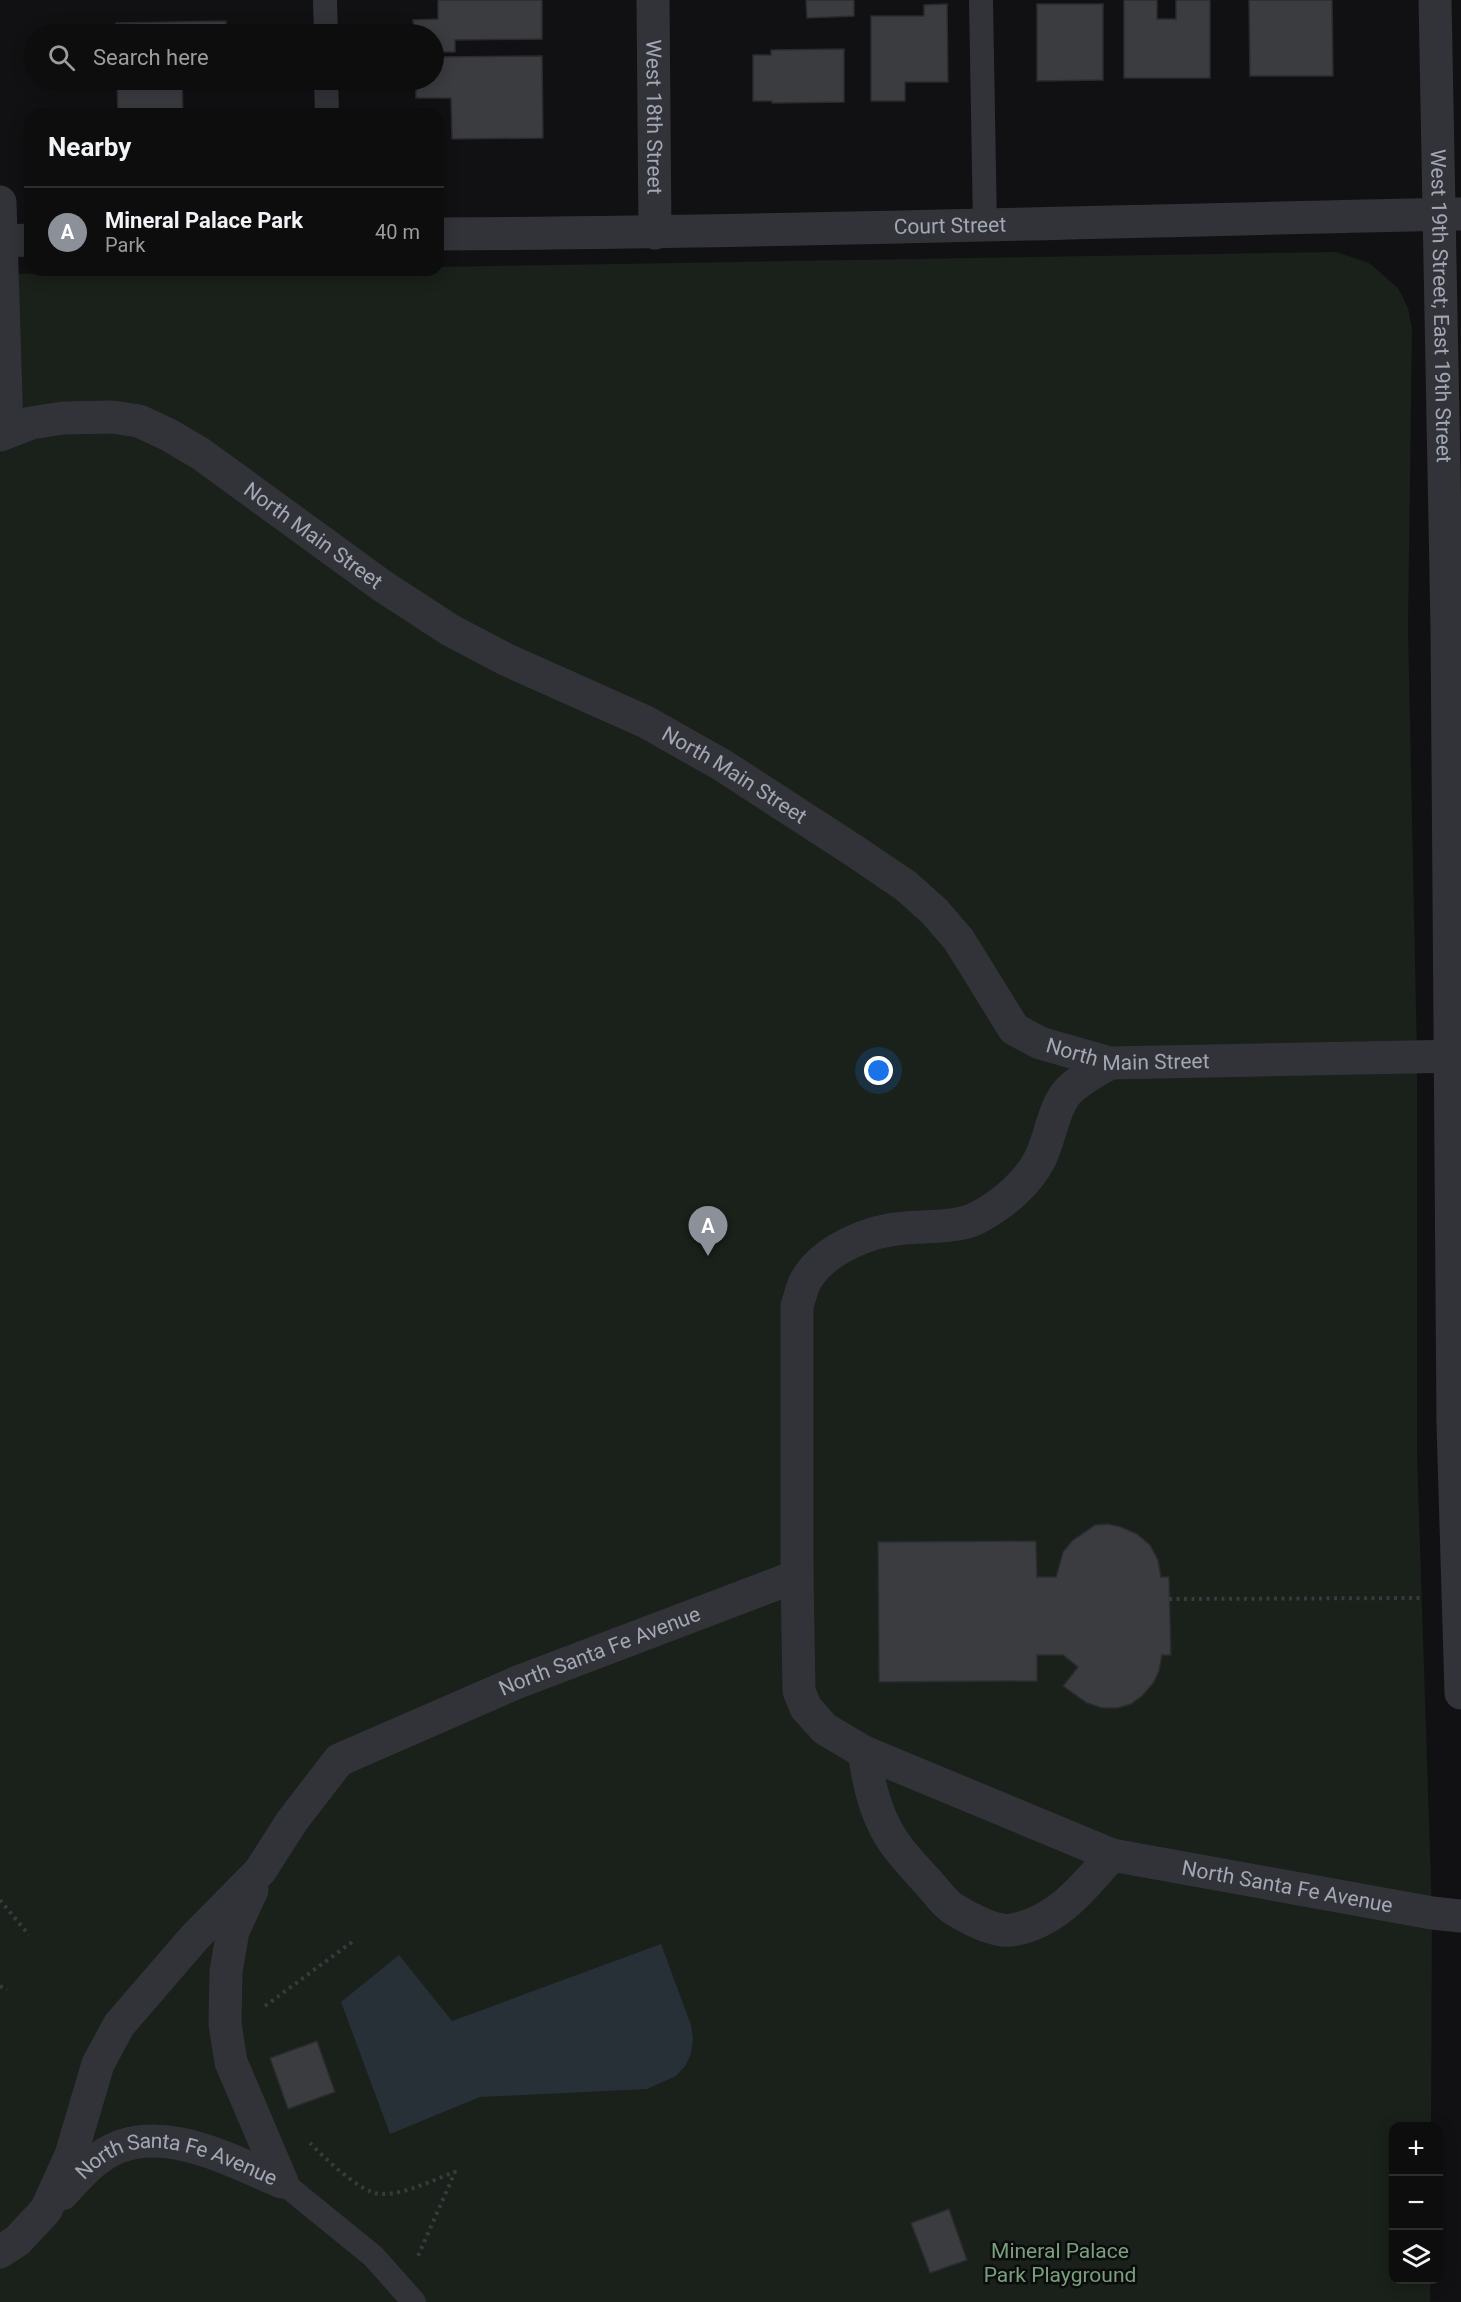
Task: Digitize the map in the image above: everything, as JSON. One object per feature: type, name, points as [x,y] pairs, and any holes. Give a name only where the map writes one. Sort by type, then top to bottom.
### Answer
[{"type":"street","name":"West 18th Street","points":[[652,0],[655,233]]},
{"type":"street","name":"West 19th Street; East 19th Street","points":[[1435,0],[1450,215],[1456,1056],[1453,1412],[1459,1515],[1461,1693]]},
{"type":"street","points":[[0,202],[10,240],[4,433]]},
{"type":"street","name":"Court Street","points":[[444,234],[985,227],[1450,215]]},
{"type":"street","name":"North Main Street","points":[[4,433],[31,423],[63,418],[112,417],[139,421],[169,435],[201,454],[381,585],[450,630],[505,659],[646,722],[722,765],[906,886],[934,911],[959,940],[1014,1029],[1040,1043],[1110,1063],[1456,1056]]},
{"type":"street","points":[[797,1576],[797,1306],[807,1279],[824,1260],[845,1246],[872,1234],[901,1228],[939,1226],[974,1219],[999,1205],[1027,1179],[1040,1159],[1065,1095],[1085,1078],[1110,1063]]},
{"type":"street","name":"North Santa Fe Avenue","points":[[282,2182],[231,2062],[225,2024],[226,1971],[233,1931],[260,1871],[292,1821],[339,1760],[518,1682],[797,1576],[799,1691],[806,1708],[825,1730],[864,1752],[1112,1855],[1447,1914]]},
{"type":"street","points":[[864,1752],[871,1794],[883,1825],[897,1846],[950,1907],[978,1923],[1009,1931],[1033,1924],[1057,1913],[1087,1884],[1112,1855]]},
{"type":"street","name":"North Santa Fe Avenue","points":[[46,2210],[71,2156],[98,2064],[119,2025],[194,1938],[260,1871]]},
{"type":"street","name":"North Santa Fe Avenue","points":[[0,2252],[17,2241],[99,2157],[122,2146],[146,2140],[173,2142],[194,2148],[282,2182]]},
{"type":"lane","points":[[325,0],[326,24]]},
{"type":"lane","points":[[981,0],[985,227]]},
{"type":"lane","points":[[326,90],[327,108]]},
{"type":"lane","points":[[282,2182],[373,2256],[409,2296]]},
{"type":"path","points":[[1169,1599],[1459,1598]]},
{"type":"path","points":[[0,1900],[28,1935]]},
{"type":"path","points":[[260,2009],[276,2000],[352,1942]]},
{"type":"path","points":[[0,1986],[7,1989]]},
{"type":"path","points":[[304,2137],[345,2176],[377,2194],[396,2193],[455,2172],[409,2296]]},
{"type":"green space","name":"Mineral Palace Park Playground","points":[[1336,252],[1369,263],[1398,288],[1408,308],[1412,329],[1408,628],[1417,1057],[1417,1455],[1432,1913],[1431,2122],[1389,2122],[1389,2284],[1430,2284],[1430,2302],[0,2302],[0,274],[24,274],[24,276],[444,276],[444,267]]},
{"type":"shaded area","points":[[661,1944],[691,2025],[693,2039],[686,2065],[676,2076],[647,2089],[480,2097],[390,2134],[341,2002],[399,1955],[452,2021]]},
{"type":"building","points":[[438,0],[542,0],[542,39],[455,40],[455,52],[444,52],[444,24],[413,24],[413,20],[438,19]]},
{"type":"building","points":[[806,0],[854,0],[854,16],[807,18]]},
{"type":"building","points":[[1124,0],[1157,0],[1157,19],[1176,19],[1176,0],[1210,0],[1210,78],[1124,78]]},
{"type":"building","points":[[1249,0],[1332,0],[1333,76],[1250,76]]},
{"type":"building","points":[[947,4],[948,82],[905,82],[905,101],[871,101],[871,16],[924,16],[924,5]]},
{"type":"building","points":[[1037,4],[1103,4],[1103,80],[1037,81]]},
{"type":"building","points":[[226,21],[226,24],[116,23]]},
{"type":"building","points":[[844,49],[844,102],[753,101],[753,55],[771,55],[771,50]]},
{"type":"building","points":[[542,56],[543,138],[452,139],[451,98],[416,98],[416,90],[444,90],[444,57]]},
{"type":"building","points":[[117,90],[182,90],[183,108],[118,108]]},
{"type":"building","points":[[1108,1524],[1137,1534],[1150,1545],[1158,1560],[1161,1577],[1169,1577],[1171,1655],[1162,1655],[1154,1682],[1142,1696],[1131,1704],[1118,1708],[1102,1708],[1087,1703],[1063,1686],[1078,1667],[1063,1655],[1037,1655],[1037,1681],[879,1682],[878,1542],[1036,1541],[1037,1577],[1056,1577],[1063,1552],[1072,1541],[1095,1525]]},
{"type":"building","points":[[317,2041],[335,2092],[288,2109],[270,2058]]},
{"type":"building","points":[[949,2209],[967,2260],[930,2273],[911,2223]]},
{"type":"place","name":"Mineral Palace Park","points":[[708,1256]]}]
